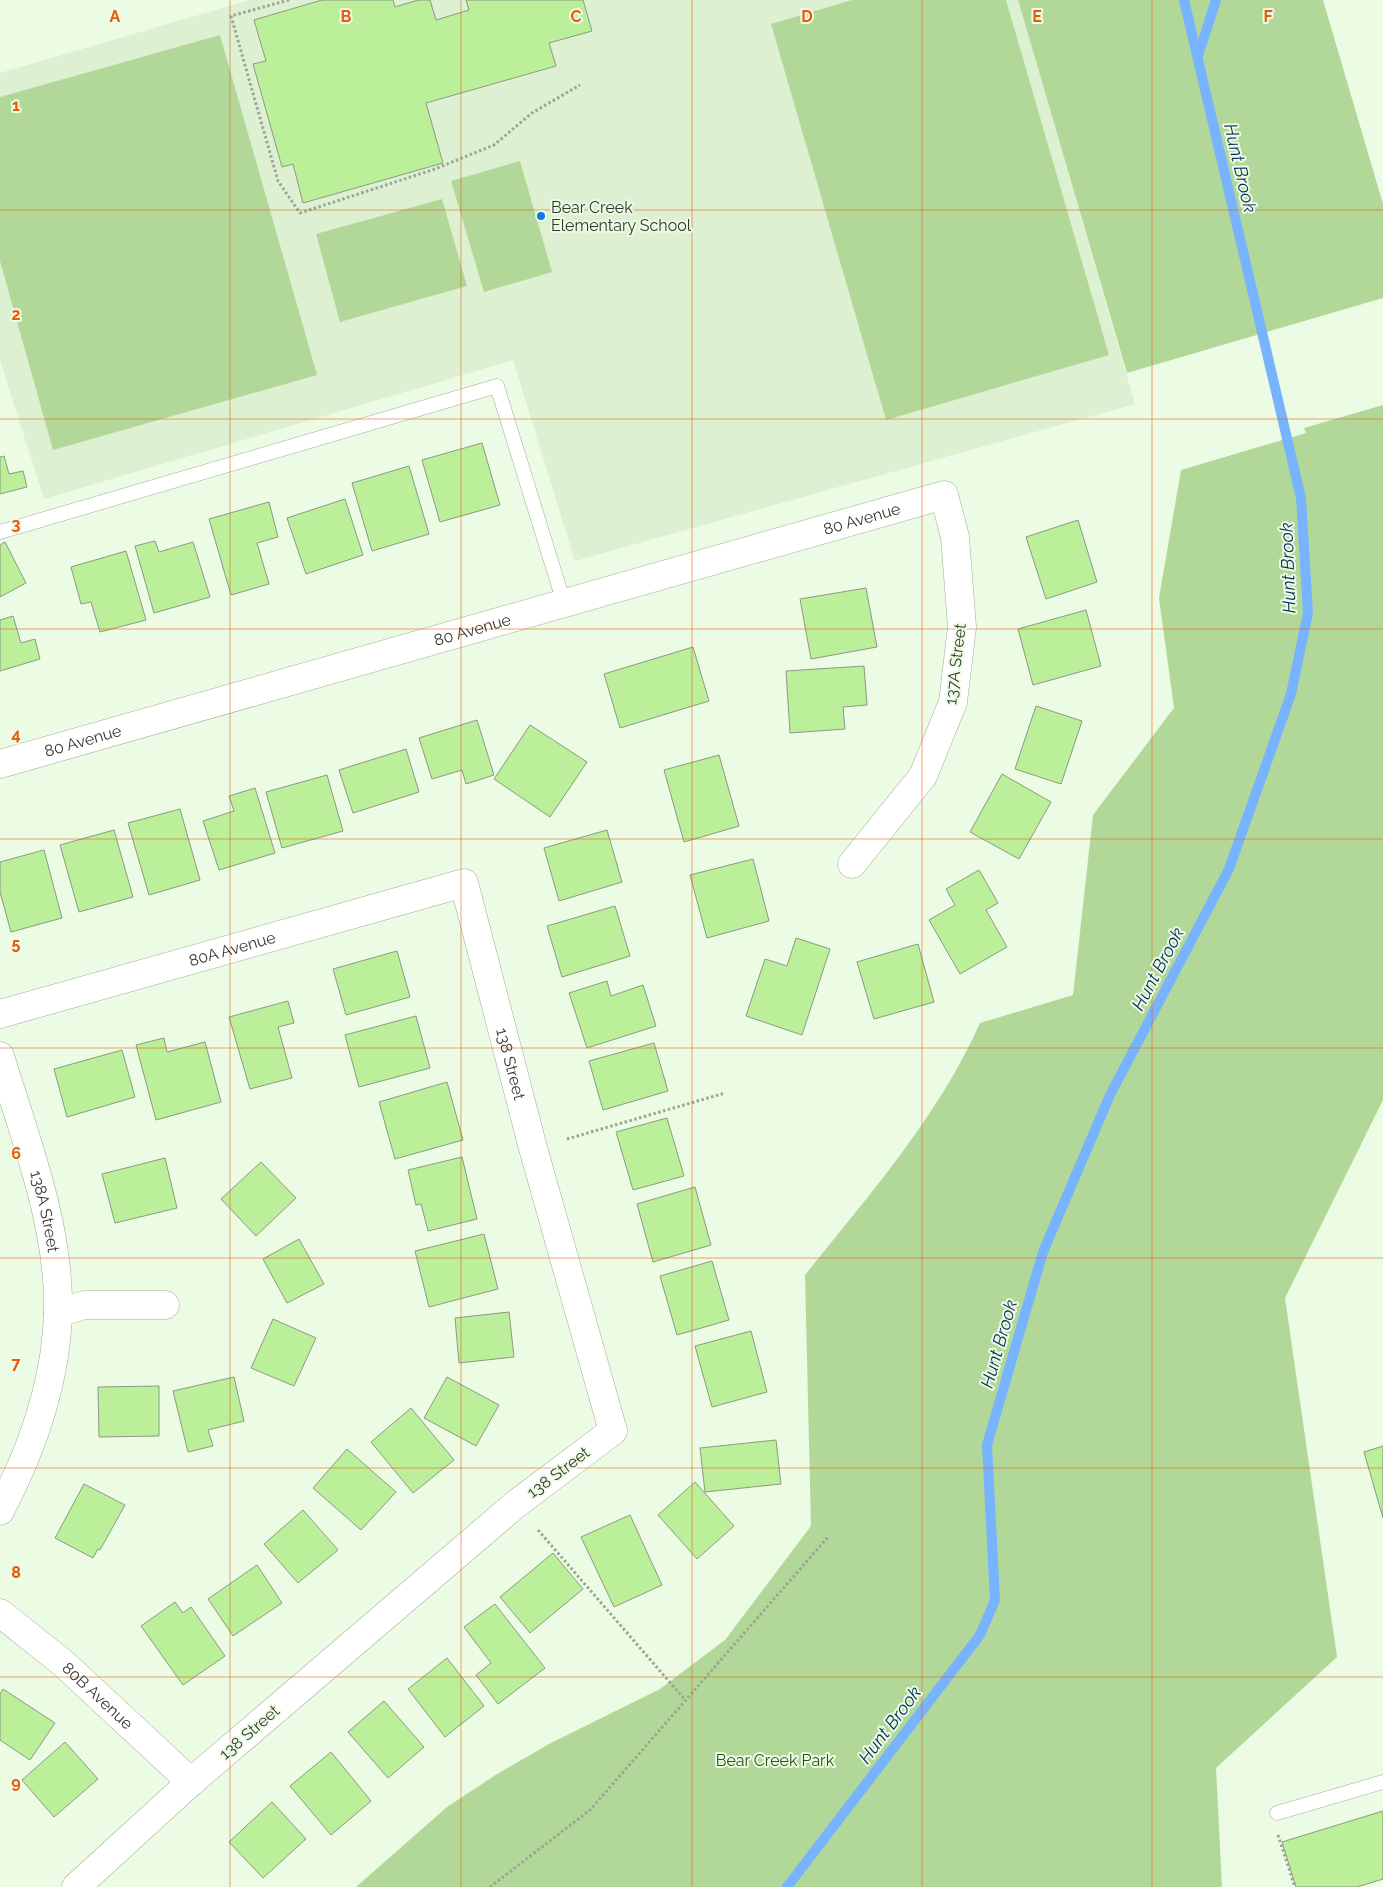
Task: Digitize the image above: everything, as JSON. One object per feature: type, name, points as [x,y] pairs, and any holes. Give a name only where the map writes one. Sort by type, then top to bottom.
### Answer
[{"type":"street","name":"80 Avenue","points":[[0,764],[944,495]]},
{"type":"street","name":"137A Street","points":[[852,864],[923,776],[953,702],[962,627],[955,537],[944,495]]},
{"type":"street","name":"80A Avenue","points":[[0,1014],[464,883]]},
{"type":"street","name":"138 Street","points":[[76,1887],[191,1782],[516,1504],[613,1431],[533,1148],[464,883]]},
{"type":"street","name":"138A Street","points":[[0,1056],[43,1198],[56,1270],[58,1313],[47,1397],[31,1449],[0,1511]]},
{"type":"street","points":[[58,1313],[84,1305],[165,1305]]},
{"type":"street","name":"80B Avenue","points":[[0,1613],[63,1663],[191,1782]]},
{"type":"lane","points":[[0,532],[498,386],[564,603]]},
{"type":"lane","points":[[1277,1813],[1383,1782]]},
{"type":"path","points":[[289,0],[231,16],[278,181],[300,212],[434,169],[494,145],[532,113],[580,85]]},
{"type":"path","points":[[567,1139],[725,1093]]},
{"type":"path","points":[[538,1530],[686,1702]]},
{"type":"path","points":[[490,1887],[590,1810],[828,1537]]},
{"type":"path","points":[[1277,1832],[1295,1887]]},
{"type":"shaded area","name":"Bear Creek Elementary School","points":[[250,0],[1018,0],[1135,404],[575,561],[513,360],[44,499],[0,360],[0,73]]},
{"type":"green space","points":[[852,0],[1006,0],[1109,355],[886,420],[771,24]]},
{"type":"green space","points":[[1018,0],[1323,0],[1383,204],[1383,298],[1127,373]]},
{"type":"green space","points":[[220,35],[317,375],[53,450],[0,261],[0,97]]},
{"type":"green space","points":[[520,161],[552,272],[484,292],[451,181]]},
{"type":"green space","points":[[442,199],[467,286],[340,322],[316,234]]},
{"type":"green space","name":"Bear Creek Park","points":[[1383,405],[1383,1100],[1285,1298],[1337,1657],[1216,1768],[1222,1887],[356,1887],[447,1807],[497,1774],[549,1744],[660,1689],[725,1640],[811,1526],[805,1275],[877,1185],[923,1123],[963,1058],[980,1023],[1073,995],[1093,815],[1174,708],[1159,598],[1181,470],[1306,433],[1304,428]]},
{"type":"building","points":[[322,0],[393,0],[395,7],[418,0],[430,0],[436,20],[469,10],[466,0],[583,0],[592,31],[549,43],[556,66],[426,103],[443,163],[303,203],[293,164],[282,167],[253,64],[266,61],[254,20]]},
{"type":"building","points":[[482,443],[500,505],[440,522],[422,460]]},
{"type":"building","points":[[4,456],[9,474],[23,471],[27,487],[0,494],[0,457]]},
{"type":"building","points":[[409,466],[429,534],[372,551],[352,483]]},
{"type":"building","points":[[345,499],[363,555],[306,574],[287,518]]},
{"type":"building","points":[[269,502],[278,537],[257,543],[269,584],[231,595],[209,519]]},
{"type":"building","points":[[1078,520],[1097,582],[1046,599],[1026,537]]},
{"type":"building","points":[[155,541],[159,552],[193,542],[210,597],[154,613],[135,546]]},
{"type":"building","points":[[5,542],[26,583],[0,597],[0,545]]},
{"type":"building","points":[[126,551],[146,620],[100,632],[91,602],[81,604],[71,567]]},
{"type":"building","points":[[866,588],[877,647],[811,659],[800,599]]},
{"type":"building","points":[[1086,610],[1101,666],[1033,685],[1018,629]]},
{"type":"building","points":[[13,616],[21,643],[35,639],[40,659],[0,671],[0,620]]},
{"type":"building","points":[[693,647],[709,701],[620,728],[604,674]]},
{"type":"building","points":[[864,666],[867,705],[843,707],[845,729],[790,733],[786,671]]},
{"type":"building","points":[[1036,706],[1082,721],[1061,784],[1015,769]]},
{"type":"building","points":[[477,720],[494,775],[466,784],[462,770],[432,779],[419,738]]},
{"type":"building","points":[[530,725],[587,762],[550,817],[494,779]]},
{"type":"building","points":[[406,749],[419,792],[353,813],[339,770]]},
{"type":"building","points":[[719,755],[739,826],[684,842],[664,770]]},
{"type":"building","points":[[1002,774],[1051,802],[1019,859],[970,832]]},
{"type":"building","points":[[327,775],[343,831],[282,848],[266,792]]},
{"type":"building","points":[[255,788],[275,853],[219,870],[203,821],[234,811],[229,796]]},
{"type":"building","points":[[180,809],[200,880],[149,895],[128,823]]},
{"type":"building","points":[[114,830],[133,897],[79,912],[60,845]]},
{"type":"building","points":[[607,830],[622,882],[559,901],[544,848]]},
{"type":"building","points":[[44,850],[62,918],[11,932],[0,892],[0,862]]},
{"type":"building","points":[[753,859],[769,921],[707,938],[690,875]]},
{"type":"building","points":[[979,870],[998,903],[986,910],[1007,947],[960,974],[929,920],[955,905],[946,889]]},
{"type":"building","points":[[615,906],[630,956],[562,977],[547,926]]},
{"type":"building","points":[[796,938],[830,949],[802,1035],[746,1016],[765,959],[787,966]]},
{"type":"building","points":[[918,944],[934,1002],[874,1019],[857,962]]},
{"type":"building","points":[[397,951],[410,997],[346,1015],[333,969]]},
{"type":"building","points":[[607,981],[611,996],[643,985],[656,1026],[587,1048],[569,993]]},
{"type":"building","points":[[288,1001],[294,1023],[278,1027],[292,1078],[250,1089],[229,1017]]},
{"type":"building","points":[[416,1016],[430,1068],[359,1087],[345,1035]]},
{"type":"building","points":[[164,1038],[167,1052],[205,1042],[221,1102],[156,1120],[136,1045]]},
{"type":"building","points":[[654,1043],[668,1091],[603,1110],[589,1061]]},
{"type":"building","points":[[122,1050],[135,1097],[67,1117],[54,1069]]},
{"type":"building","points":[[447,1082],[463,1140],[395,1159],[379,1102]]},
{"type":"building","points":[[667,1118],[684,1176],[633,1190],[616,1132]]},
{"type":"building","points":[[462,1157],[477,1219],[428,1231],[421,1204],[416,1205],[408,1170]]},
{"type":"building","points":[[165,1158],[177,1208],[115,1223],[102,1174]]},
{"type":"building","points":[[261,1162],[296,1198],[256,1236],[221,1199]]},
{"type":"building","points":[[695,1187],[711,1245],[653,1262],[637,1204]]},
{"type":"building","points":[[484,1234],[498,1289],[429,1307],[415,1251]]},
{"type":"building","points":[[299,1239],[324,1284],[287,1303],[263,1259]]},
{"type":"building","points":[[712,1261],[729,1320],[677,1335],[660,1276]]},
{"type":"building","points":[[509,1312],[514,1357],[459,1363],[455,1318]]},
{"type":"building","points":[[273,1319],[316,1338],[294,1386],[251,1368]]},
{"type":"building","points":[[751,1331],[767,1392],[712,1407],[695,1346]]},
{"type":"building","points":[[234,1377],[244,1421],[208,1430],[213,1446],[188,1452],[173,1391]]},
{"type":"building","points":[[447,1377],[499,1405],[476,1446],[424,1418]]},
{"type":"building","points":[[159,1386],[159,1436],[99,1437],[98,1387]]},
{"type":"building","points":[[411,1408],[454,1460],[413,1493],[371,1442]]},
{"type":"building","points":[[776,1440],[781,1484],[705,1492],[700,1448]]},
{"type":"building","points":[[1383,1446],[1383,1518],[1364,1452]]},
{"type":"building","points":[[347,1449],[396,1492],[361,1530],[313,1488]]},
{"type":"building","points":[[695,1482],[734,1526],[697,1559],[658,1515]]},
{"type":"building","points":[[84,1484],[125,1505],[100,1550],[98,1549],[93,1558],[55,1538]]},
{"type":"building","points":[[303,1510],[338,1550],[298,1583],[264,1544]]},
{"type":"building","points":[[630,1515],[662,1585],[614,1607],[581,1537]]},
{"type":"building","points":[[553,1553],[583,1589],[530,1633],[500,1597]]},
{"type":"building","points":[[257,1565],[282,1603],[233,1636],[208,1599]]},
{"type":"building","points":[[175,1602],[183,1613],[191,1607],[225,1656],[183,1685],[141,1626]]},
{"type":"building","points":[[495,1604],[545,1668],[498,1704],[476,1675],[491,1663],[464,1627]]},
{"type":"building","points":[[447,1658],[484,1706],[445,1737],[408,1689]]},
{"type":"building","points":[[3,1689],[55,1723],[30,1760],[0,1740],[0,1694]]},
{"type":"building","points":[[384,1701],[424,1747],[388,1778],[348,1732]]},
{"type":"building","points":[[65,1742],[98,1779],[54,1817],[22,1780]]},
{"type":"building","points":[[331,1752],[371,1801],[331,1835],[290,1786]]},
{"type":"building","points":[[272,1802],[306,1839],[263,1878],[229,1842]]},
{"type":"building","points":[[1383,1811],[1383,1879],[1357,1887],[1296,1887],[1282,1842]]},
{"type":"waterway","name":"Hunt Brook","points":[[787,1887],[980,1635],[995,1600],[987,1445],[1043,1252],[1110,1095],[1229,869],[1291,694],[1308,613],[1301,498],[1184,0]]},
{"type":"waterway","points":[[1198,56],[1216,0]]},
{"type":"place","name":"Bear Creek Elementary School","points":[[541,216]]}]
